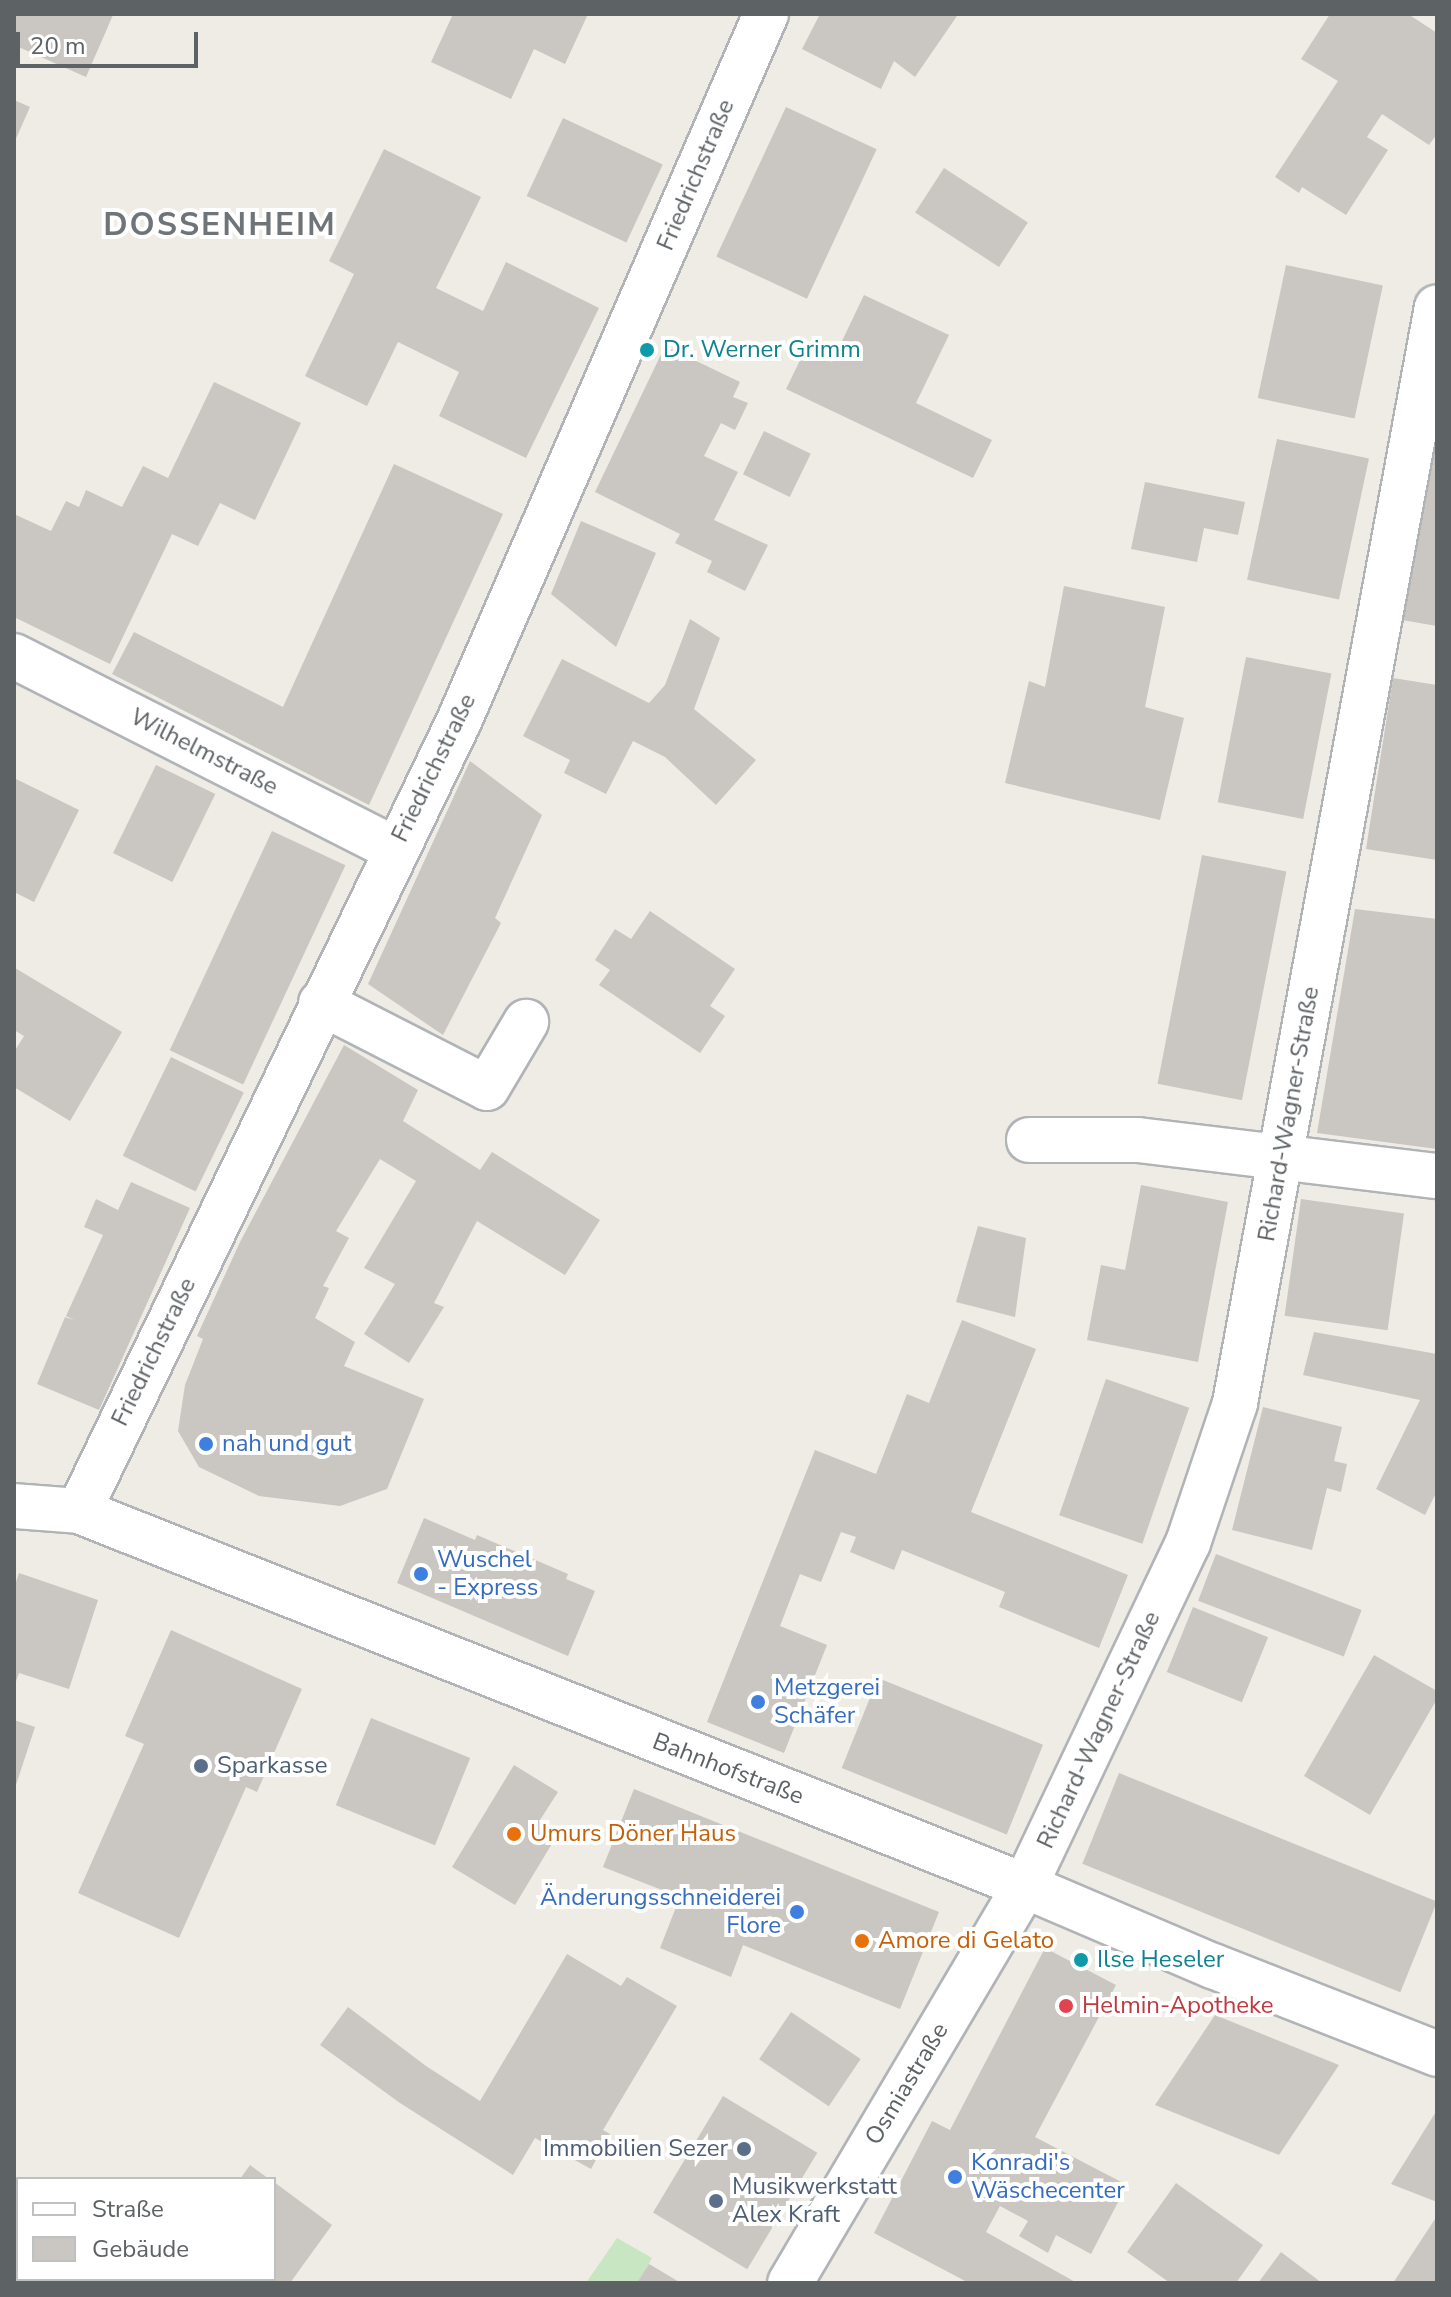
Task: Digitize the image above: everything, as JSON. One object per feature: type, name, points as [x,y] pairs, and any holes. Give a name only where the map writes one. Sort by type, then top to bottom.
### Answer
[{"type":"street","name":"Friedrichstraße","points":[[79,1511],[459,721],[766,14]]},
{"type":"street","name":"Richard-Wagner-Straße","points":[[1025,1886],[1188,1543],[1235,1403],[1282,1159],[1431,324],[1437,307]]},
{"type":"street","name":"Wilhelmstraße","points":[[14,656],[395,849]]},
{"type":"street","points":[[321,1003],[487,1088],[526,1022]]},
{"type":"street","points":[[1029,1140],[1138,1140],[1437,1176]]},
{"type":"street","name":"Bahnhofstraße","points":[[14,1506],[79,1511],[1025,1886],[1213,1966],[1437,2054]]},
{"type":"street","name":"Osmiastraße","points":[[790,2283],[1025,1886]]},
{"type":"green space","points":[[617,2238],[652,2258],[639,2283],[586,2283]]},
{"type":"building","points":[[14,14],[113,15],[86,77],[14,45]]},
{"type":"building","points":[[453,14],[588,14],[565,64],[534,49],[511,99],[431,62]]},
{"type":"building","points":[[820,14],[957,16],[915,77],[894,61],[881,89],[802,49]]},
{"type":"building","points":[[1330,14],[1408,14],[1437,33],[1437,134],[1429,145],[1382,114],[1367,137],[1388,150],[1346,215],[1302,187],[1299,193],[1275,177],[1338,81],[1301,59]]},
{"type":"building","points":[[14,100],[30,107],[14,143]]},
{"type":"building","points":[[786,107],[877,149],[807,299],[716,257]]},
{"type":"building","points":[[563,118],[663,164],[626,242],[527,196]]},
{"type":"building","points":[[384,149],[481,197],[436,288],[483,311],[506,262],[599,308],[526,458],[439,416],[459,372],[398,342],[367,406],[305,376],[354,274],[329,261]]},
{"type":"building","points":[[944,168],[1028,222],[999,267],[915,212]]},
{"type":"building","points":[[1286,265],[1383,286],[1355,419],[1258,398]]},
{"type":"building","points":[[864,295],[949,335],[916,403],[992,440],[973,478],[786,389],[805,350],[832,362]]},
{"type":"building","points":[[665,346],[740,382],[733,397],[748,403],[735,430],[721,423],[704,456],[738,472],[714,520],[768,545],[745,591],[707,572],[712,561],[675,543],[680,534],[595,492]]},
{"type":"building","points":[[214,382],[301,423],[255,520],[220,503],[198,546],[172,534],[110,664],[14,617],[14,514],[51,531],[66,501],[79,507],[86,490],[122,507],[143,466],[168,478]]},
{"type":"building","points":[[1437,400],[1437,626],[1402,620]]},
{"type":"building","points":[[764,431],[811,454],[790,497],[743,474]]},
{"type":"building","points":[[1277,439],[1369,459],[1339,599],[1247,580]]},
{"type":"building","points":[[394,464],[503,514],[369,805],[112,674],[134,632],[283,707]]},
{"type":"building","points":[[1145,482],[1245,502],[1238,535],[1204,528],[1197,562],[1131,549]]},
{"type":"building","points":[[581,521],[656,553],[616,647],[551,594]]},
{"type":"building","points":[[1064,586],[1165,607],[1145,707],[1184,718],[1160,820],[1005,783],[1029,681],[1045,687]]},
{"type":"building","points":[[690,619],[720,638],[694,709],[756,760],[716,805],[665,757],[633,741],[606,794],[564,773],[570,760],[523,736],[562,659],[649,703],[665,685]]},
{"type":"building","points":[[1246,657],[1331,674],[1303,819],[1218,802]]},
{"type":"building","points":[[1393,678],[1437,685],[1437,860],[1366,849]]},
{"type":"building","points":[[470,761],[542,815],[495,918],[501,923],[443,1035],[368,984]]},
{"type":"building","points":[[156,765],[215,794],[172,882],[113,853]]},
{"type":"building","points":[[14,778],[79,810],[34,902],[14,892]]},
{"type":"building","points":[[272,831],[345,865],[243,1085],[170,1050]]},
{"type":"building","points":[[1202,855],[1286,871],[1242,1100],[1158,1084]]},
{"type":"building","points":[[1355,909],[1437,919],[1437,1149],[1317,1133]]},
{"type":"building","points":[[650,911],[735,969],[710,1006],[725,1016],[700,1053],[599,985],[610,970],[595,960],[615,929],[631,939]]},
{"type":"building","points":[[15,968],[122,1032],[70,1121],[14,1087],[14,1052],[24,1036],[14,1030]]},
{"type":"building","points":[[344,1045],[418,1090],[403,1121],[480,1170],[492,1152],[600,1220],[565,1275],[477,1221],[434,1303],[444,1307],[409,1363],[364,1334],[395,1284],[364,1268],[416,1181],[380,1159],[336,1231],[349,1238],[323,1286],[329,1288],[315,1318],[355,1342],[344,1366],[424,1399],[387,1489],[340,1506],[259,1496],[199,1467],[178,1431],[185,1385],[203,1339],[197,1336],[240,1242]]},
{"type":"building","points":[[171,1057],[244,1093],[196,1191],[123,1156]]},
{"type":"building","points":[[131,1182],[190,1208],[99,1410],[37,1384],[65,1317],[74,1320],[66,1316],[103,1235],[84,1227],[96,1199],[118,1210]]},
{"type":"building","points":[[1141,1185],[1228,1202],[1198,1362],[1087,1340],[1101,1265],[1125,1270]]},
{"type":"building","points":[[1301,1199],[1404,1213],[1388,1330],[1285,1316]]},
{"type":"building","points":[[978,1226],[1026,1238],[1015,1317],[956,1302]]},
{"type":"building","points":[[962,1320],[1036,1349],[971,1512],[1128,1575],[1099,1648],[999,1607],[1005,1592],[902,1550],[894,1570],[850,1552],[856,1537],[841,1532],[821,1582],[800,1574],[780,1626],[827,1645],[784,1753],[707,1722],[815,1450],[876,1474],[907,1394],[929,1403]]},
{"type":"building","points":[[1314,1332],[1437,1354],[1437,1491],[1425,1515],[1376,1489],[1420,1400],[1303,1375]]},
{"type":"building","points":[[1106,1379],[1189,1408],[1142,1544],[1059,1515]]},
{"type":"building","points":[[1263,1407],[1342,1427],[1334,1461],[1347,1464],[1341,1492],[1327,1488],[1312,1550],[1232,1530]]},
{"type":"building","points":[[424,1518],[475,1540],[477,1535],[568,1574],[566,1579],[595,1591],[568,1656],[397,1583]]},
{"type":"building","points":[[1216,1554],[1362,1610],[1344,1657],[1198,1601]]},
{"type":"building","points":[[19,1573],[98,1600],[69,1689],[19,1673],[14,1687],[14,1588]]},
{"type":"building","points":[[1193,1607],[1268,1637],[1242,1702],[1167,1672]]},
{"type":"building","name":"Sparkasse","points":[[171,1630],[302,1689],[257,1792],[246,1787],[179,1938],[78,1893],[144,1744],[125,1736]]},
{"type":"building","points":[[1374,1655],[1437,1691],[1437,1699],[1370,1815],[1304,1776]]},
{"type":"building","points":[[878,1678],[1043,1745],[1007,1835],[842,1768]]},
{"type":"building","points":[[371,1718],[470,1758],[435,1845],[336,1805]]},
{"type":"building","points":[[14,1720],[35,1727],[15,1788],[14,1787]]},
{"type":"building","points":[[514,1765],[558,1792],[540,1820],[559,1832],[515,1905],[452,1867]]},
{"type":"building","points":[[1119,1773],[1437,1901],[1400,1992],[1082,1864]]},
{"type":"building","points":[[634,1789],[939,1912],[900,2009],[743,1945],[731,1977],[660,1948],[680,1897],[603,1867]]},
{"type":"building","points":[[1045,1948],[1116,1985],[1035,2137],[1127,2185],[1091,2254],[1056,2235],[1048,2253],[1019,2236],[1028,2221],[1000,2206],[986,2232],[1077,2283],[969,2283],[874,2233],[932,2121],[950,2130]]},
{"type":"building","points":[[567,1954],[621,1986],[627,1977],[677,2006],[603,2130],[610,2134],[591,2169],[535,2138],[513,2175],[400,2103],[320,2045],[348,2007],[426,2066],[480,2101]]},
{"type":"building","points":[[791,2012],[861,2059],[829,2106],[759,2059]]},
{"type":"building","points":[[1215,2015],[1339,2065],[1279,2155],[1155,2105]]},
{"type":"building","points":[[723,2096],[817,2153],[747,2269],[653,2213]]},
{"type":"building","points":[[1437,2110],[1437,2202],[1391,2184]]},
{"type":"building","points":[[250,2165],[266,2177],[241,2177]]},
{"type":"building","points":[[276,2183],[332,2225],[290,2283],[258,2281],[276,2281]]},
{"type":"building","points":[[1176,2183],[1263,2245],[1236,2283],[1170,2283],[1127,2252]]},
{"type":"building","points":[[1437,2216],[1437,2283],[1393,2283]]},
{"type":"building","points":[[14,2252],[16,2281],[52,2283],[14,2283]]},
{"type":"building","points":[[1281,2252],[1322,2283],[1258,2283]]},
{"type":"building","points":[[649,2264],[681,2283],[637,2283]]},
{"type":"building","points":[[168,2281],[212,2281],[212,2283]]},
{"type":"place","name":"Dr. Werner Grimm","points":[[647,350]]},
{"type":"place","name":"nah und gut","points":[[206,1444]]},
{"type":"place","name":"Wuschel - Express","points":[[421,1574]]},
{"type":"place","name":"Metzgerei Schäfer","points":[[758,1702]]},
{"type":"place","name":"Sparkasse","points":[[201,1766]]},
{"type":"place","name":"Umurs Döner Haus","points":[[514,1834]]},
{"type":"place","name":"Änderungsschneiderei Flore","points":[[797,1912]]},
{"type":"place","name":"Amore di Gelato","points":[[862,1941]]},
{"type":"place","name":"Ilse Heseler","points":[[1081,1960]]},
{"type":"place","name":"Helmin-Apotheke","points":[[1066,2006]]},
{"type":"place","name":"Immobilien Sezer","points":[[744,2149]]},
{"type":"place","name":"Konradi's Wäschecenter","points":[[955,2177]]},
{"type":"place","name":"Musikwerkstatt Alex Kraft","points":[[716,2201]]},
{"type":"district","name":"DOSSENHEIM","points":[[220,225]]}]
